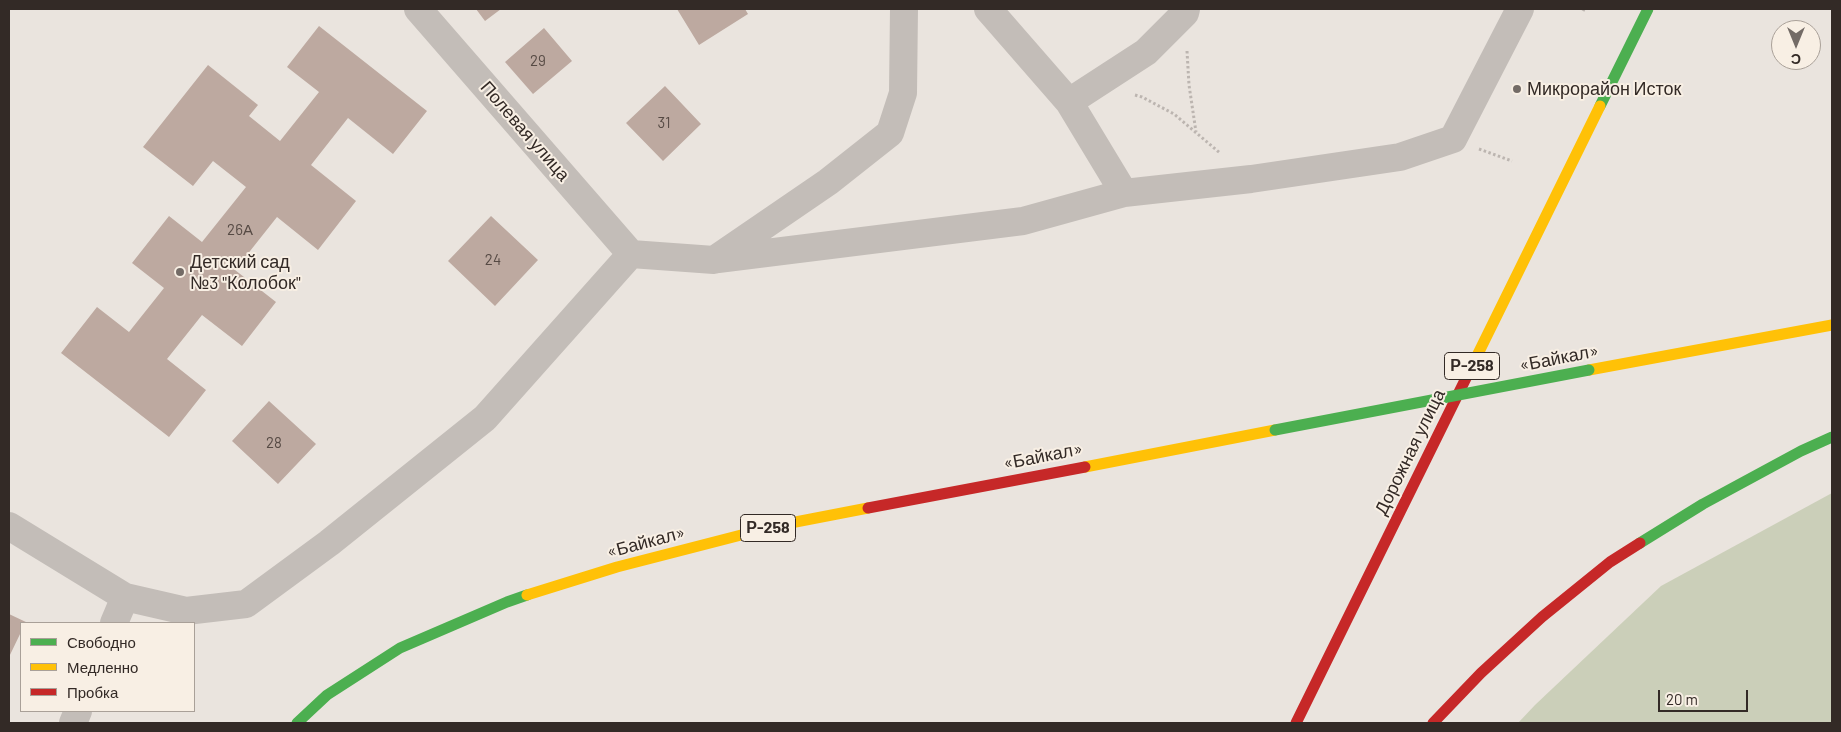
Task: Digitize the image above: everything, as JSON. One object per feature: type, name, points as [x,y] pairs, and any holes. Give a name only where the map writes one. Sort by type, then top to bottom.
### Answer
[{"type":"highway","name":"Дорожная улица","points":[[1296,723],[1648,9]]},
{"type":"highway","name":"«Байкал»","points":[[297,723],[327,695],[400,648],[507,602],[617,567],[780,525],[1832,325]]},
{"type":"highway","points":[[1434,723],[1501,654],[1542,617],[1610,562],[1704,504],[1832,437]]},
{"type":"street","name":"Полевая улица","points":[[418,9],[632,254]]},
{"type":"street","points":[[714,260],[828,182],[890,133],[904,93],[904,9]]},
{"type":"street","points":[[988,9],[1069,102],[1124,193]]},
{"type":"street","points":[[9,526],[125,597],[186,611],[246,604],[329,543],[485,418],[632,254],[714,260],[1023,221],[1124,193],[1251,179],[1400,157],[1453,139],[1520,9]]},
{"type":"street","points":[[1069,102],[1146,52],[1186,11]]},
{"type":"street","points":[[114,622],[125,597]]},
{"type":"path","points":[[1186,11],[1189,85],[1197,133]]},
{"type":"path","points":[[1092,86],[1142,97],[1174,114],[1251,179]]},
{"type":"green space","points":[[1832,493],[1832,723],[1518,723],[1661,586]]},
{"type":"building","points":[[476,9],[501,9],[485,21]]},
{"type":"building","points":[[677,9],[745,9],[748,14],[699,45]]},
{"type":"building","points":[[319,26],[427,111],[393,154],[348,118],[311,165],[356,201],[318,250],[277,217],[235,270],[276,302],[242,346],[202,315],[167,359],[206,390],[169,437],[61,353],[97,307],[129,332],[164,288],[132,263],[169,216],[202,242],[246,187],[213,161],[193,186],[143,147],[208,65],[258,105],[249,116],[280,141],[319,92],[287,67]]},
{"type":"building","points":[[544,28],[572,61],[533,94],[505,62]]},
{"type":"building","points":[[665,86],[701,124],[663,161],[626,123]]},
{"type":"building","points":[[491,216],[538,260],[495,306],[448,261]]},
{"type":"building","points":[[269,401],[316,444],[278,484],[232,441]]},
{"type":"building","points":[[9,614],[26,622],[20,622],[20,634],[9,657]]},
{"type":"traffic: fast","points":[[1600,106],[1648,9]]},
{"type":"traffic: fast","points":[[1275,430],[1589,370]]},
{"type":"traffic: fast","points":[[1640,543],[1703,504],[1801,451],[1832,437]]},
{"type":"traffic: fast","points":[[297,723],[327,695],[400,648],[527,595]]},
{"type":"traffic: slow","points":[[1470,370],[1600,106]]},
{"type":"traffic: slow","points":[[1589,370],[1832,325]]},
{"type":"traffic: slow","points":[[1085,467],[1275,430]]},
{"type":"traffic: slow","points":[[527,595],[617,567],[780,525],[868,508]]},
{"type":"traffic: jam","points":[[1296,723],[1470,370]]},
{"type":"traffic: jam","points":[[868,508],[1085,467]]},
{"type":"traffic: jam","points":[[1433,723],[1481,673],[1542,617],[1610,562],[1640,543]]},
{"type":"place","name":"Микрорайон Исток","points":[[1517,89]]},
{"type":"place","name":"Детский сад №3 \"Колобок\"","points":[[180,272]]}]
